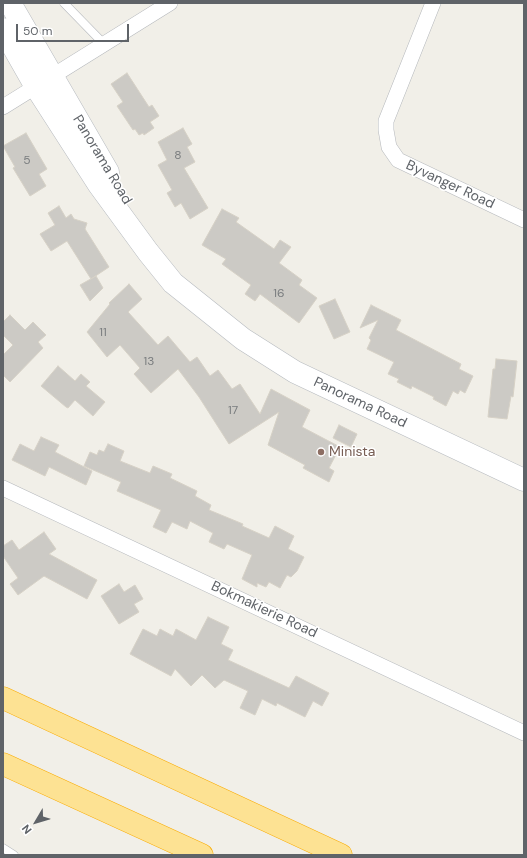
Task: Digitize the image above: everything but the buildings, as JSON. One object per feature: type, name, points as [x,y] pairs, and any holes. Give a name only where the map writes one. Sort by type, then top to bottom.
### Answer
[{"type":"highway","points":[[3,698],[341,855]]},
{"type":"highway","points":[[3,764],[202,855]]},
{"type":"street","name":"Panorama Road","points":[[10,3],[44,82],[99,185],[148,252],[173,283],[243,339],[295,372],[524,480]]},
{"type":"street","points":[[3,107],[170,3]]},
{"type":"street","name":"Byvanger Road","points":[[433,3],[386,121],[389,147],[398,160],[524,220]]},
{"type":"street","name":"Panorama Road","points":[[3,29],[44,82]]},
{"type":"street","name":"Bokmakierie Road","points":[[3,488],[524,732]]},
{"type":"lane","points":[[64,3],[104,44]]},
{"type":"lane","points":[[3,848],[14,855]]},
{"type":"place","name":"Minista","points":[[321,452]]}]
